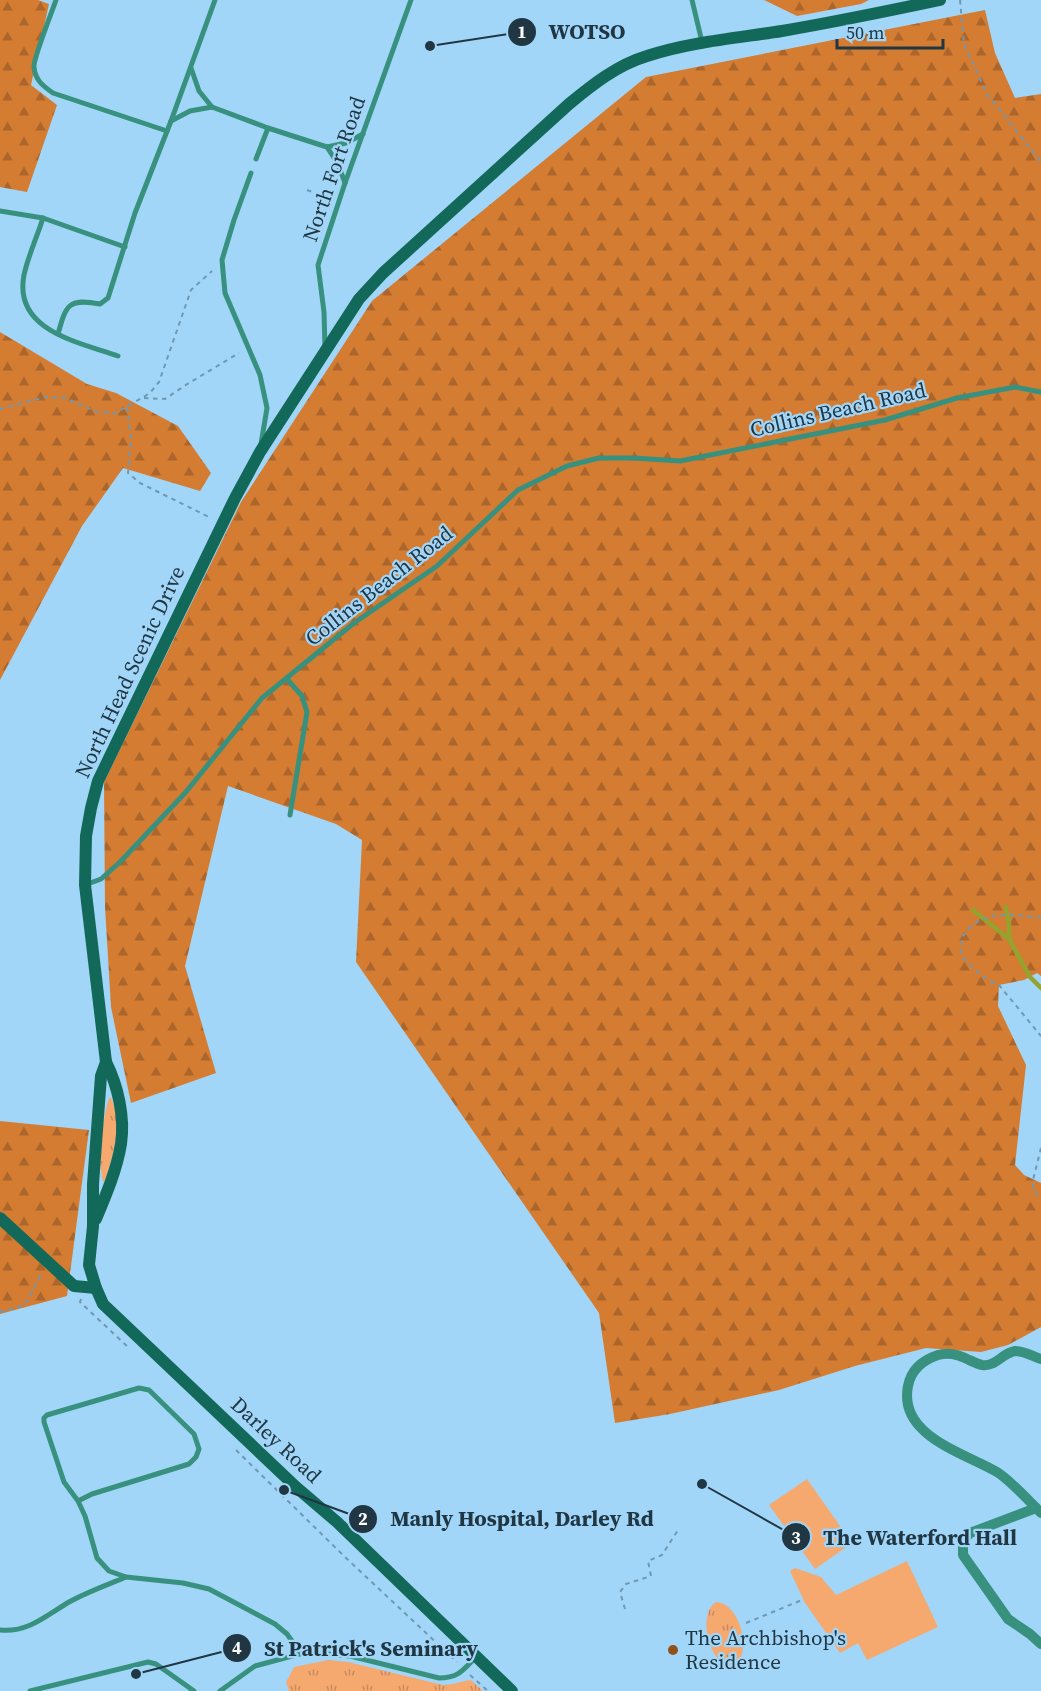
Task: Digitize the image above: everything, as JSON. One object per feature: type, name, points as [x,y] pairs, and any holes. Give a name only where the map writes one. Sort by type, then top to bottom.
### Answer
[{"type":"street","name":"North Head Scenic Drive","points":[[96,1288],[89,1265],[101,1076],[106,1062],[86,885],[86,836],[91,808],[98,781],[235,498],[260,452],[339,328],[359,298],[383,273],[590,86],[613,71],[645,56],[702,43],[783,31],[940,0]]},
{"type":"street","points":[[93,1226],[115,1167],[121,1143],[119,1103],[114,1078],[106,1062]]},
{"type":"street","points":[[0,1218],[74,1286],[96,1288]]},
{"type":"street","name":"Darley Road","points":[[96,1288],[103,1304],[512,1691]]},
{"type":"street","points":[[1041,1359],[1014,1351],[988,1365],[979,1365],[957,1355],[942,1354],[927,1359],[917,1368],[909,1380],[906,1396],[910,1413],[919,1426],[932,1438],[958,1454],[998,1473],[1039,1510],[970,1533],[963,1541],[963,1555],[1008,1619],[1041,1644]]},
{"type":"lane","points":[[56,0],[33,66],[41,84],[53,93],[167,131]]},
{"type":"lane","points":[[58,334],[65,311],[73,303],[85,301],[100,304],[108,298],[135,213],[215,0]]},
{"type":"lane","name":"North Fort Road","points":[[325,353],[324,312],[318,265],[411,0]]},
{"type":"lane","points":[[692,0],[702,43]]},
{"type":"lane","points":[[191,68],[199,91],[212,107],[327,147],[346,143],[363,134]]},
{"type":"lane","points":[[171,121],[190,111],[212,107]]},
{"type":"lane","points":[[256,159],[268,128]]},
{"type":"lane","points":[[327,147],[338,164],[345,183]]},
{"type":"lane","points":[[251,173],[222,260],[225,293],[260,375],[267,408],[260,452]]},
{"type":"lane","points":[[0,211],[43,218],[125,247]]},
{"type":"lane","points":[[43,218],[24,274],[23,288],[32,316],[42,326],[58,334],[118,356]]},
{"type":"lane","name":"Collins Beach Road","points":[[86,885],[101,879],[120,862],[185,793],[262,698],[354,623],[437,566],[518,490],[567,466],[599,458],[680,461],[885,420],[957,398],[1004,389],[1015,387],[1041,392]]},
{"type":"lane","points":[[287,679],[302,696],[307,712],[290,814]]},
{"type":"lane","points":[[78,1501],[92,1494],[189,1464],[196,1458],[199,1449],[194,1434],[149,1390],[139,1388],[47,1415],[44,1418],[64,1482],[78,1501],[85,1516],[97,1558],[109,1571],[126,1577],[183,1583],[209,1589],[275,1624],[287,1634],[297,1648],[308,1652],[350,1656],[439,1678],[458,1675],[477,1657]]},
{"type":"lane","points":[[0,1630],[26,1628],[70,1601],[126,1577]]},
{"type":"lane","points":[[220,1691],[255,1666],[308,1652]]},
{"type":"lane","points":[[30,1691],[148,1662],[156,1664],[194,1691]]},
{"type":"path","points":[[960,0],[964,44],[987,94],[1041,162]]},
{"type":"path","points":[[307,190],[323,196]]},
{"type":"path","points":[[0,410],[46,397],[64,398],[97,412],[116,412],[150,393],[159,382],[191,290],[222,260]]},
{"type":"path","points":[[141,398],[165,399],[249,347]]},
{"type":"path","points":[[126,406],[131,436],[128,473],[140,483],[212,519]]},
{"type":"path","points":[[1041,918],[1014,915],[980,921],[972,925],[962,938],[961,955],[969,965],[990,982],[999,985],[1041,1036]]},
{"type":"path","points":[[1041,1148],[1033,1180],[1033,1190],[1041,1198]]},
{"type":"path","points":[[0,1312],[21,1306],[28,1300],[39,1277],[49,1264]]},
{"type":"path","points":[[625,1609],[620,1592],[626,1584],[651,1576],[648,1561],[662,1555],[678,1530]]},
{"type":"path","points":[[746,1623],[802,1600]]},
{"type":"green space","points":[[0,0],[38,0],[49,4],[31,85],[57,105],[27,192],[0,187]]},
{"type":"green space","points":[[764,0],[869,0],[861,4],[797,16]]},
{"type":"green space","points":[[985,10],[995,53],[1015,98],[1041,94],[1041,976],[1037,973],[1024,980],[999,985],[998,1006],[1026,1065],[1015,1165],[1024,1175],[1041,1183],[1041,1327],[1008,1345],[981,1352],[926,1348],[855,1366],[779,1390],[670,1414],[615,1423],[599,1313],[356,962],[362,840],[336,824],[228,786],[185,966],[216,1073],[131,1103],[111,1007],[105,907],[104,782],[241,502],[372,301],[646,77]]},
{"type":"green space","points":[[0,332],[87,384],[116,393],[178,426],[211,473],[200,491],[123,468],[82,526],[0,680]]},
{"type":"green space","points":[[109,1098],[115,1108],[117,1129],[111,1161],[103,1182],[100,1162],[101,1140]]},
{"type":"green space","points":[[0,1121],[89,1130],[67,1296],[0,1314]]},
{"type":"green space","points":[[807,1479],[852,1543],[815,1569],[769,1505]]},
{"type":"green space","points":[[907,1561],[938,1627],[867,1660],[858,1643],[840,1653],[805,1603],[790,1571],[795,1568],[821,1577],[836,1595]]},
{"type":"green space","points":[[716,1602],[732,1611],[741,1630],[742,1652],[733,1668],[718,1659],[708,1640],[707,1618]]},
{"type":"green space","points":[[328,1660],[348,1662],[443,1685],[471,1680],[483,1691],[289,1691],[286,1682],[294,1667]]},
{"type":"waterway","points":[[1006,907],[1009,939]]},
{"type":"waterway","points":[[973,910],[1009,939],[1030,977],[1041,988]]},
{"type":"place","name":"WOTSO","points":[[430,46]]},
{"type":"place","name":"The Waterford Hall","points":[[702,1484]]},
{"type":"place","name":"Manly Hospital, Darley Rd","points":[[284,1490]]},
{"type":"place","name":"The Archbishop's Residence","points":[[673,1650]]},
{"type":"place","name":"St Patrick's Seminary","points":[[136,1674]]}]
